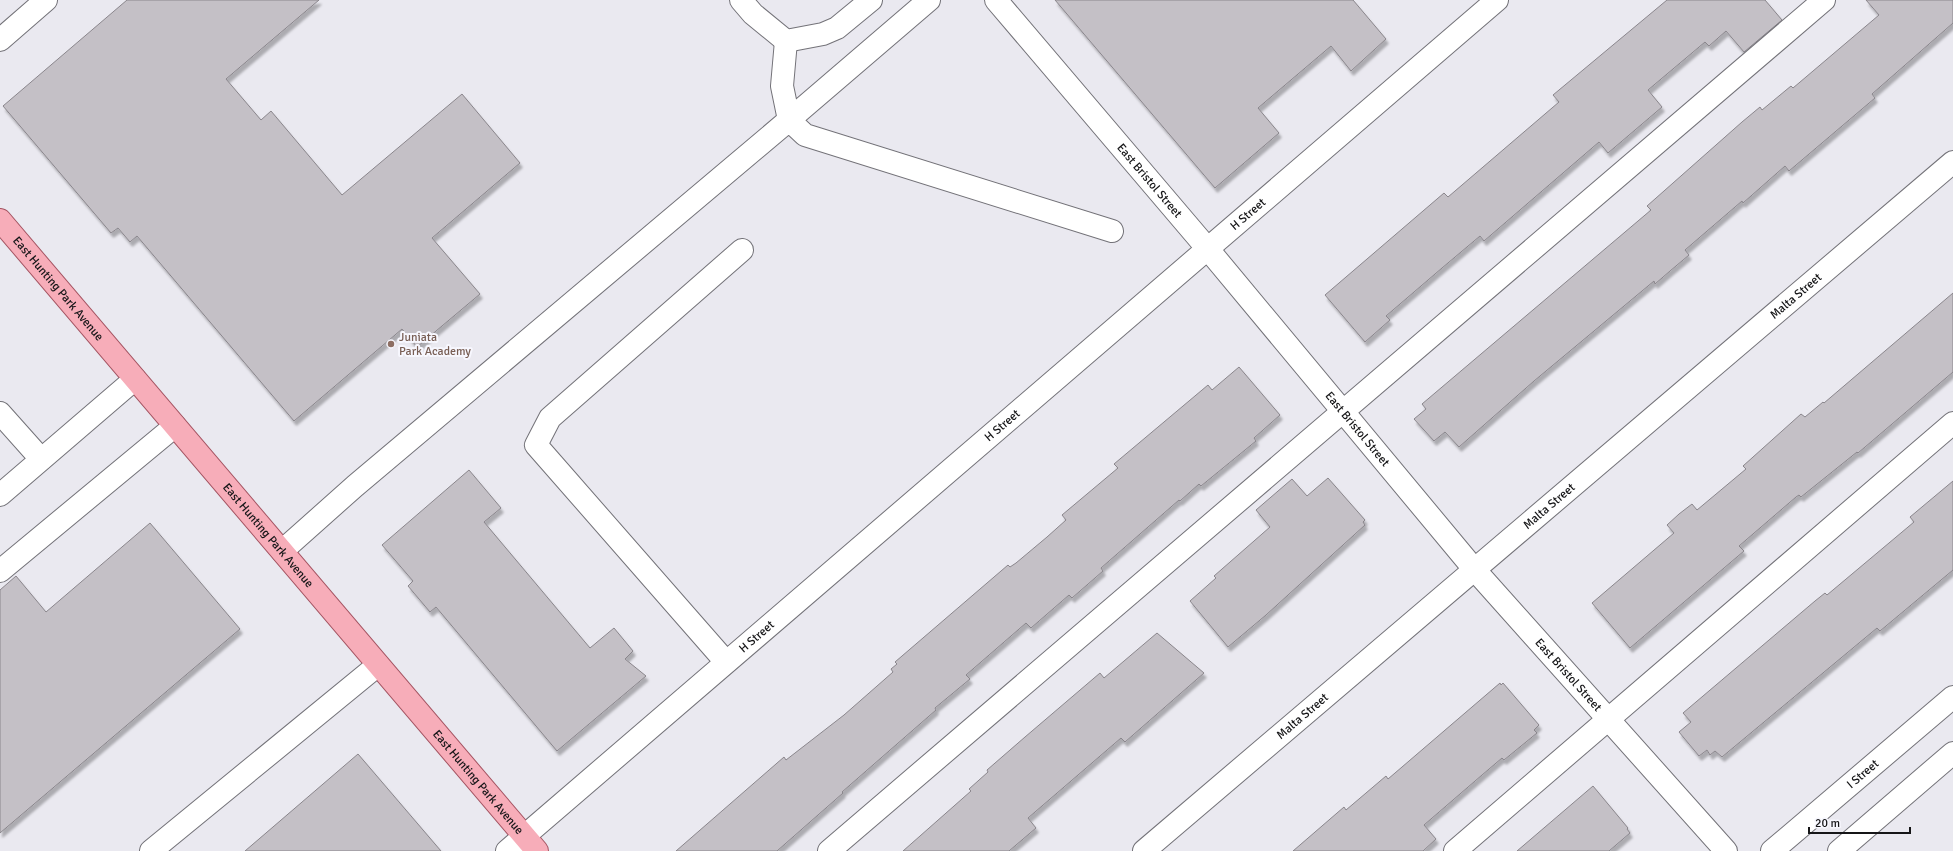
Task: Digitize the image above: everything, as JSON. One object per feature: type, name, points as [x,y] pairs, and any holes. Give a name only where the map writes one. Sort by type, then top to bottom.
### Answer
[{"type":"main road","name":"East Hunting Park Avenue","points":[[0,220],[531,844]]},
{"type":"street","points":[[0,40],[46,0]]},
{"type":"street","points":[[741,0],[753,14],[786,41]]},
{"type":"street","points":[[282,551],[355,486],[929,0]]},
{"type":"street","name":"East Bristol Street","points":[[996,0],[1207,248],[1474,569],[1726,851]]},
{"type":"street","name":"H Street","points":[[507,851],[531,844],[726,662],[1497,0]]},
{"type":"street","points":[[829,851],[1824,0]]},
{"type":"street","points":[[786,41],[823,34],[837,28],[866,2]]},
{"type":"street","points":[[786,41],[782,86],[789,120],[805,135],[1112,231]]},
{"type":"street","name":"Malta Street","points":[[1144,851],[1953,162]]},
{"type":"street","points":[[726,662],[536,445],[550,418],[742,250]]},
{"type":"street","points":[[0,495],[136,379]]},
{"type":"street","points":[[0,413],[41,460]]},
{"type":"street","points":[[1454,851],[1607,718],[1953,423]]},
{"type":"street","points":[[0,571],[175,426]]},
{"type":"street","points":[[151,851],[378,665]]},
{"type":"street","name":"I Street","points":[[1772,851],[1953,697]]},
{"type":"street","points":[[1839,851],[1953,753]]},
{"type":"building","name":"Juniata Park Academy","points":[[127,0],[319,0],[226,79],[261,120],[271,111],[342,195],[462,94],[520,163],[432,238],[480,294],[417,347],[402,329],[294,421],[137,236],[130,242],[118,228],[111,233],[3,106]]},
{"type":"building","points":[[1055,0],[1353,0],[1386,39],[1351,71],[1331,46],[1258,108],[1279,133],[1215,188]]},
{"type":"building","points":[[1667,0],[1765,0],[1782,20],[1744,52],[1726,31],[1709,46],[1705,42],[1648,90],[1662,107],[1608,153],[1599,142],[1484,241],[1480,236],[1386,316],[1390,320],[1365,342],[1325,295],[1444,193],[1448,197],[1559,102],[1553,95]]},
{"type":"building","points":[[1866,0],[1953,0],[1953,23],[1872,94],[1875,98],[1789,171],[1785,166],[1743,203],[1742,201],[1685,250],[1689,255],[1655,284],[1654,281],[1534,381],[1459,447],[1445,432],[1434,441],[1414,419],[1426,409],[1422,404],[1651,210],[1647,206],[1742,122],[1760,107],[1762,110],[1791,86],[1793,88],[1879,15]]},
{"type":"building","points":[[1953,293],[1953,372],[1858,453],[1857,452],[1801,497],[1799,495],[1796,497],[1739,546],[1744,551],[1630,648],[1592,603],[1674,533],[1667,525],[1679,514],[1692,504],[1697,510],[1746,469],[1743,466],[1801,414],[1805,417],[1823,402],[1824,403]]},
{"type":"building","points":[[1239,367],[1280,415],[1254,438],[1256,441],[1201,486],[1199,484],[1180,501],[1179,500],[1101,568],[1103,571],[1072,598],[1069,595],[1031,628],[1026,623],[966,675],[970,679],[935,708],[936,710],[777,851],[676,851],[784,757],[786,760],[844,715],[893,672],[891,669],[897,664],[895,662],[1008,565],[1010,567],[1016,563],[1047,537],[1066,520],[1062,515],[1118,468],[1114,464],[1208,385],[1212,390]]},
{"type":"building","points":[[469,470],[501,508],[484,522],[590,648],[614,628],[633,651],[625,659],[646,676],[557,751],[436,607],[430,612],[408,586],[413,581],[382,545]]},
{"type":"building","points":[[1328,478],[1365,520],[1363,522],[1365,525],[1266,615],[1228,647],[1190,601],[1216,578],[1214,576],[1270,527],[1256,510],[1292,479],[1307,496]]},
{"type":"building","points":[[1953,481],[1953,570],[1880,631],[1877,628],[1722,757],[1715,751],[1710,755],[1707,750],[1699,756],[1679,732],[1691,722],[1683,713],[1815,601],[1825,593],[1827,595],[1914,522],[1910,517]]},
{"type":"building","points":[[150,523],[240,629],[0,833],[0,590],[16,576],[46,612]]},
{"type":"building","points":[[1157,633],[1204,673],[1125,742],[1121,738],[1028,818],[1036,828],[1009,851],[903,851],[971,791],[969,789],[988,772],[987,770],[1025,737],[1100,673],[1104,678]]},
{"type":"building","points":[[1500,683],[1501,685],[1503,683],[1539,725],[1534,730],[1537,733],[1504,760],[1502,758],[1424,825],[1436,839],[1423,851],[1293,851],[1344,807],[1346,810],[1386,776],[1388,779]]},
{"type":"building","points":[[358,754],[441,851],[245,851]]},
{"type":"building","points":[[1593,786],[1628,828],[1627,829],[1630,833],[1609,851],[1517,851]]},
{"type":"place","name":"Juniata Park Academy","points":[[391,344]]}]
